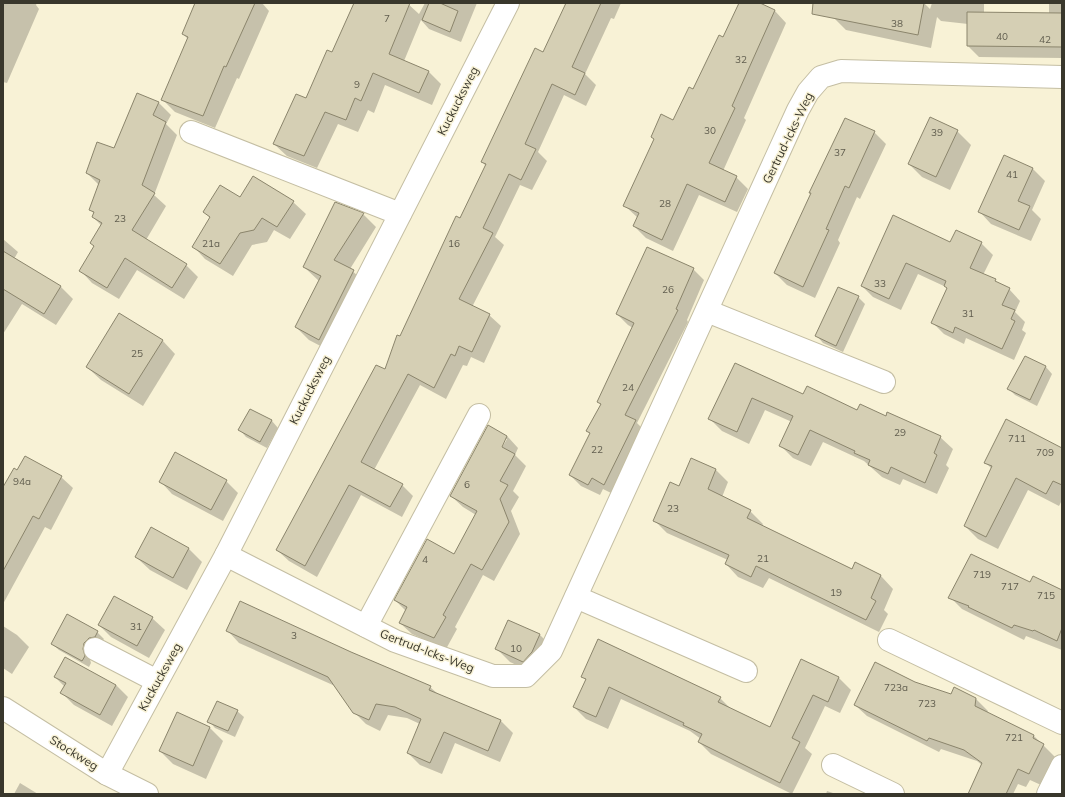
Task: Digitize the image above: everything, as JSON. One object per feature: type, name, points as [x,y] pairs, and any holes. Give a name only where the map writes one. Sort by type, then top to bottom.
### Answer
[{"type":"street","name":"Kuckucksweg","points":[[107,774],[226,555],[508,3]]},
{"type":"street","name":"Gertrud-Icks-Weg","points":[[226,555],[395,641],[492,676],[526,676],[551,651],[798,110],[808,92],[821,77],[841,71],[1062,77]]},
{"type":"street","points":[[191,132],[400,214]]},
{"type":"street","points":[[707,311],[884,382]]},
{"type":"street","points":[[366,626],[479,415]]},
{"type":"street","points":[[576,597],[746,671]]},
{"type":"street","points":[[889,640],[1062,723]]},
{"type":"street","points":[[95,649],[157,681]]},
{"type":"street","name":"Stockweg","points":[[3,708],[107,774],[147,794]]},
{"type":"street","points":[[833,765],[893,794]]},
{"type":"street","points":[[1048,794],[1062,766]]},
{"type":"building","points":[[195,3],[255,3],[226,67],[224,66],[203,116],[161,100],[188,37],[182,34]]},
{"type":"building","points":[[354,3],[410,3],[389,54],[429,71],[419,93],[373,73],[361,101],[355,98],[346,120],[325,112],[304,156],[273,144],[296,94],[306,98],[327,50],[332,52]]},
{"type":"building","points":[[429,3],[440,3],[458,11],[450,32],[422,20]]},
{"type":"building","points":[[566,3],[601,3],[572,67],[585,73],[575,95],[552,84],[525,144],[536,149],[521,180],[509,174],[483,228],[493,233],[459,299],[490,314],[472,352],[459,346],[455,356],[451,354],[434,388],[408,374],[361,462],[403,484],[390,507],[349,485],[305,566],[276,550],[376,365],[385,369],[397,335],[400,336],[456,216],[460,218],[486,164],[481,162],[535,48],[543,52]]},
{"type":"building","points":[[739,3],[760,3],[775,10],[732,106],[735,108],[709,163],[737,176],[725,202],[687,184],[662,240],[633,226],[639,213],[623,206],[654,139],[651,137],[661,114],[673,120],[689,87],[693,89],[719,35],[723,37]]},
{"type":"building","points":[[813,3],[924,3],[918,35],[812,14]]},
{"type":"building","points":[[967,12],[1062,13],[1062,47],[967,46]]},
{"type":"building","points":[[137,93],[159,102],[153,115],[166,122],[142,185],[155,193],[132,230],[187,264],[172,288],[125,258],[107,288],[79,271],[94,246],[90,243],[102,223],[92,217],[94,212],[89,210],[100,180],[86,173],[97,142],[114,148]]},
{"type":"building","points":[[930,117],[958,130],[936,177],[908,164]]},
{"type":"building","points":[[845,118],[875,131],[849,188],[845,186],[826,229],[829,230],[803,287],[774,273],[811,193],[809,193]]},
{"type":"building","points":[[1004,155],[1033,168],[1018,201],[1030,206],[1019,230],[978,212]]},
{"type":"building","points":[[253,176],[294,201],[277,227],[262,218],[254,230],[240,233],[220,264],[192,247],[210,217],[203,212],[220,185],[240,197]]},
{"type":"building","points":[[335,202],[364,213],[334,260],[354,270],[319,340],[295,327],[321,276],[303,267]]},
{"type":"building","points":[[893,215],[950,242],[956,230],[982,242],[970,268],[996,279],[995,281],[1010,288],[1002,305],[1015,310],[1011,319],[1015,321],[1002,349],[955,327],[953,333],[931,323],[947,288],[944,286],[946,281],[906,263],[889,299],[861,286]]},
{"type":"building","points":[[647,247],[694,268],[676,309],[678,310],[625,415],[636,420],[604,485],[592,478],[588,485],[569,475],[590,433],[586,431],[601,404],[597,402],[634,323],[616,314]]},
{"type":"building","points":[[3,251],[61,286],[44,314],[3,289]]},
{"type":"building","points":[[838,287],[859,296],[836,346],[815,336]]},
{"type":"building","points":[[119,313],[163,340],[129,394],[86,367]]},
{"type":"building","points":[[1025,356],[1046,366],[1030,400],[1007,389]]},
{"type":"building","points":[[735,363],[803,394],[807,386],[857,410],[860,404],[886,416],[887,412],[941,436],[934,453],[937,455],[925,483],[891,467],[888,474],[868,465],[870,460],[854,453],[855,451],[810,430],[798,455],[779,446],[793,416],[752,398],[737,432],[708,419]]},
{"type":"building","points":[[250,409],[272,420],[260,442],[238,430]]},
{"type":"building","points":[[1006,419],[1062,448],[1062,485],[1053,481],[1046,494],[1016,478],[986,537],[964,526],[992,466],[984,463]]},
{"type":"building","points":[[488,425],[507,436],[502,447],[515,454],[500,481],[508,485],[500,499],[509,522],[482,570],[471,564],[443,615],[446,617],[434,638],[399,623],[407,607],[394,600],[427,539],[454,554],[477,511],[450,496]]},
{"type":"building","points":[[175,452],[227,480],[211,510],[159,482]]},
{"type":"building","points":[[25,456],[62,476],[39,519],[33,516],[3,571],[3,487],[14,468],[17,470]]},
{"type":"building","points":[[691,458],[716,469],[708,489],[751,510],[747,518],[852,569],[855,562],[881,575],[871,598],[876,601],[866,620],[756,566],[751,577],[725,564],[729,555],[653,521],[670,482],[679,486]]},
{"type":"building","points":[[151,527],[189,548],[173,578],[135,557]]},
{"type":"building","points":[[971,554],[1030,582],[1033,576],[1062,590],[1062,628],[1057,641],[1034,630],[1033,631],[1014,625],[1012,628],[968,607],[969,606],[948,598]]},
{"type":"building","points":[[114,596],[153,617],[137,646],[98,625]]},
{"type":"building","points":[[240,601],[351,652],[431,686],[429,690],[501,720],[488,751],[444,732],[430,763],[407,753],[421,719],[395,707],[376,704],[369,720],[353,713],[328,677],[226,631]]},
{"type":"building","points":[[67,614],[98,631],[95,637],[89,638],[84,643],[83,649],[85,656],[82,661],[51,644]]},
{"type":"building","points":[[508,620],[540,634],[532,652],[523,662],[495,649]]},
{"type":"building","points":[[598,639],[721,697],[718,702],[770,727],[801,659],[839,677],[828,702],[813,695],[792,738],[800,742],[780,783],[698,742],[702,734],[683,725],[684,723],[609,687],[596,717],[573,707],[586,679],[581,677]]},
{"type":"building","points":[[65,657],[116,685],[100,715],[60,693],[66,683],[54,677]]},
{"type":"building","points":[[875,662],[915,682],[951,694],[954,687],[976,698],[975,706],[1034,735],[1033,738],[1044,744],[1029,774],[1018,769],[1006,794],[968,794],[982,763],[964,750],[929,738],[927,741],[854,705]]},
{"type":"building","points":[[217,701],[238,710],[228,731],[207,722]]},
{"type":"building","points":[[177,712],[210,727],[193,766],[159,751]]}]
